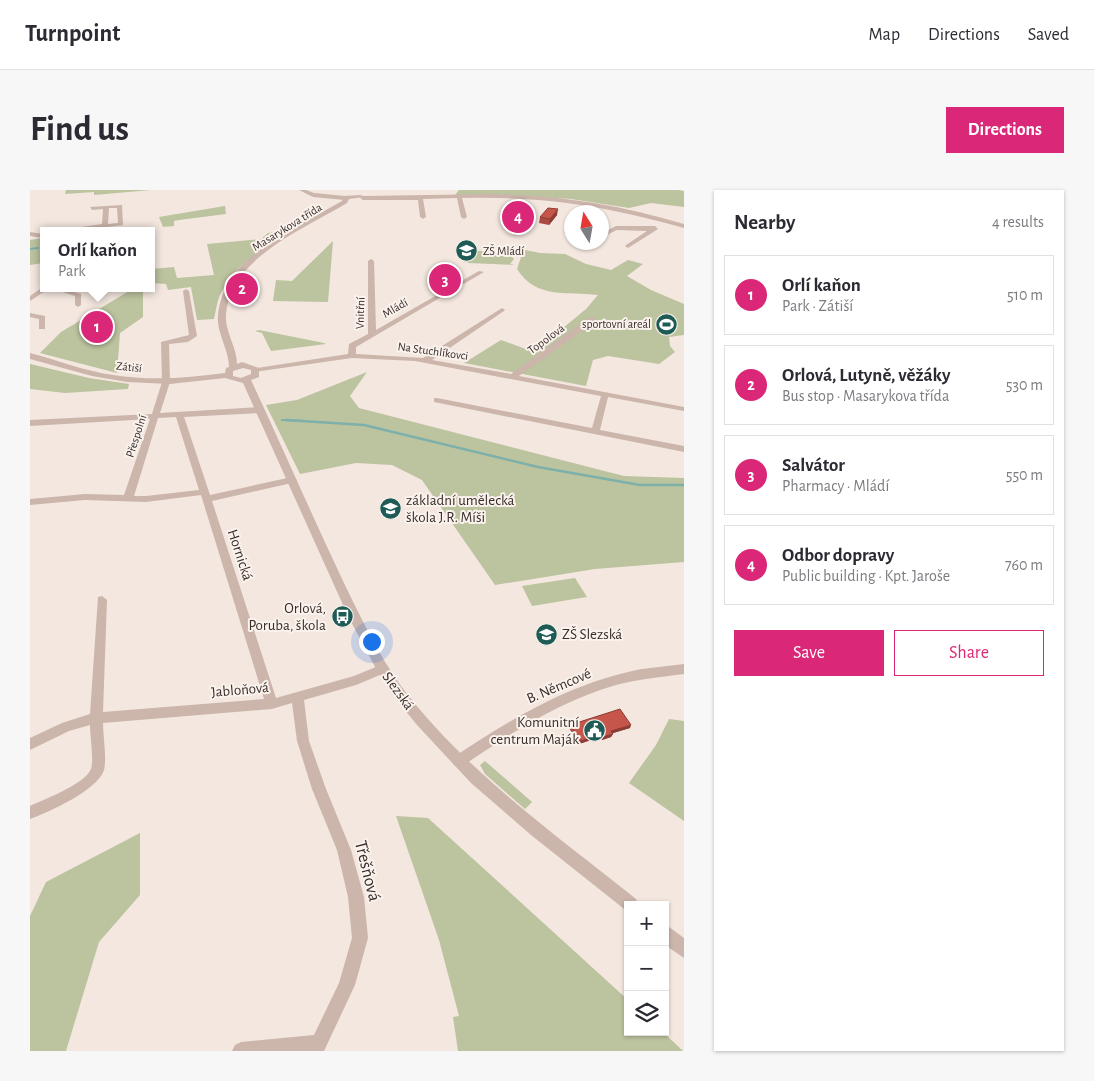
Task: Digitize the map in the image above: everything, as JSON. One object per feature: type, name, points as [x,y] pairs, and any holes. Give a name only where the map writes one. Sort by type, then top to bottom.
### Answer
[{"type":"street","points":[[302,190],[313,195],[355,197],[514,196],[618,208],[684,226]]},
{"type":"street","name":"Masarykova třída","points":[[245,365],[234,346],[228,324],[230,303],[238,283],[249,268],[269,251],[366,190]]},
{"type":"street","name":"Masarykova třída","points":[[233,367],[222,319],[224,303],[231,285],[243,269],[261,252],[355,197]]},
{"type":"street","points":[[459,197],[464,217]]},
{"type":"street","points":[[420,198],[423,217]]},
{"type":"street","points":[[92,208],[120,206],[120,224],[95,227]]},
{"type":"street","points":[[105,226],[106,207]]},
{"type":"street","points":[[628,246],[667,220]]},
{"type":"street","points":[[609,232],[616,228],[655,228]]},
{"type":"street","name":"Vnitřní","points":[[352,356],[352,346],[372,335],[371,261]]},
{"type":"street","name":"Mládí","points":[[372,335],[481,272]]},
{"type":"street","name":"Přespolní","points":[[128,498],[166,382],[164,342],[185,340],[193,336],[186,291]]},
{"type":"street","points":[[68,292],[79,295],[78,305]]},
{"type":"street","points":[[426,360],[502,310]]},
{"type":"street","points":[[30,315],[44,317],[42,327]]},
{"type":"street","name":"Topolová","points":[[512,377],[593,319]]},
{"type":"street","name":"Zátiší","points":[[30,356],[111,378],[166,382],[228,375]]},
{"type":"street","name":"Na Stuchlíkovci","points":[[257,370],[352,356],[426,360],[605,396],[684,409]]},
{"type":"street","points":[[245,365],[257,370],[254,377],[246,380],[232,379],[228,375],[229,370],[233,367],[245,365]]},
{"type":"street","name":"Slezská","points":[[246,380],[353,613],[383,669],[420,720],[459,761],[535,828],[625,901]]},
{"type":"street","points":[[595,431],[605,396]]},
{"type":"street","points":[[437,400],[684,449]]},
{"type":"street","name":"Na Stuchlíkovci","points":[[628,400],[638,408],[684,417]]},
{"type":"street","points":[[30,423],[260,410]]},
{"type":"street","name":"Hornická","points":[[180,416],[272,704]]},
{"type":"street","points":[[30,502],[85,497],[205,496],[292,480]]},
{"type":"street","points":[[30,812],[80,788],[91,780],[98,769],[96,718],[102,600]]},
{"type":"street","name":"Jabloňová","points":[[30,744],[66,727],[96,718],[272,704],[356,680],[383,669]]},
{"type":"street","name":"B. Němcové","points":[[459,761],[511,726],[583,691],[642,674],[684,669]]},
{"type":"street","name":"Třešňová","points":[[298,698],[302,741],[344,850],[356,897],[360,938],[346,986],[316,1047]]},
{"type":"street","points":[[669,936],[684,949]]},
{"type":"street","points":[[241,1051],[316,1047]]},
{"type":"green space","points":[[66,190],[151,190],[94,195],[94,192],[65,194]]},
{"type":"green space","points":[[459,190],[678,190],[684,191],[684,207],[651,203],[629,208],[571,199],[455,195]]},
{"type":"green space","points":[[225,206],[226,214],[174,221],[174,226],[163,227],[159,217]]},
{"type":"green space","points":[[275,232],[284,235],[248,260],[226,283],[218,299],[214,319],[197,320],[191,287],[168,290],[166,284],[155,283],[155,269],[174,267],[177,278],[214,275],[207,244],[261,239],[268,233]]},
{"type":"green space","points":[[40,238],[40,263],[30,265],[30,240]]},
{"type":"green space","points":[[333,241],[328,302],[273,301],[276,280],[292,281]]},
{"type":"green space","points":[[520,249],[540,253],[565,254],[586,264],[611,270],[628,260],[643,264],[627,276],[651,290],[684,304],[684,335],[669,337],[670,346],[675,352],[659,364],[608,356],[593,360],[586,386],[464,363],[501,340],[534,352],[586,309],[598,295],[554,292],[534,286],[517,269],[521,257]]},
{"type":"green space","points":[[461,250],[519,253],[520,255],[509,254],[514,259],[510,264],[515,265],[469,263],[458,258],[463,253]]},
{"type":"green space","points":[[127,292],[143,292],[143,317],[120,333],[117,373],[40,353],[61,332]]},
{"type":"green space","points":[[259,330],[326,344],[271,351],[262,333],[255,331]]},
{"type":"green space","points":[[30,364],[89,378],[129,384],[128,389],[65,393],[30,389]]},
{"type":"green space","points":[[367,372],[350,396],[359,408],[624,476],[684,478],[684,562],[595,569],[495,585],[422,480],[392,465],[356,463],[300,474],[266,405],[297,400]]},
{"type":"green space","points":[[575,578],[587,597],[532,606],[522,586]]},
{"type":"green space","points":[[669,719],[684,721],[684,821],[629,783],[656,745]]},
{"type":"green space","points":[[485,761],[532,802],[525,809],[485,774],[480,765]]},
{"type":"green space","points":[[396,816],[428,818],[624,996],[624,1036],[667,1036],[683,1051],[458,1051],[453,1017],[459,1016],[439,940]]},
{"type":"green space","points":[[140,833],[140,895],[99,942],[66,1051],[30,1051],[30,916],[46,882]]},
{"type":"building","points":[[548,208],[558,209],[550,219],[540,217]]},
{"type":"building","name":"Komunitní centrum Maják","points":[[620,709],[631,725],[611,731],[613,734],[603,737],[601,734],[581,741],[570,725]]},
{"type":"waterway","points":[[30,249],[38,248]]},
{"type":"waterway","points":[[282,420],[293,420]]},
{"type":"waterway","points":[[286,420],[293,420]]},
{"type":"waterway","points":[[293,420],[306,421]]},
{"type":"waterway","points":[[293,420],[364,425],[538,467],[640,485],[684,485]]},
{"type":"place","name":"Odbor dopravy","points":[[518,217]]},
{"type":"place","name":"ZŠ Mládí","points":[[467,251]]},
{"type":"place","name":"Salvátor","points":[[445,280]]},
{"type":"place","name":"Orlová, Lutyně, věžáky","points":[[242,289]]},
{"type":"place","name":"sportovní areál","points":[[667,324]]},
{"type":"place","name":"Orlí kaňon","points":[[97,327]]},
{"type":"place","name":"základní umělecká škola J.R. Míši","points":[[390,509]]},
{"type":"place","name":"Orlová, Poruba, škola","points":[[342,617]]},
{"type":"place","name":"ZŠ Slezská","points":[[546,634]]},
{"type":"place","name":"Komunitní centrum Maják","points":[[595,731]]}]
